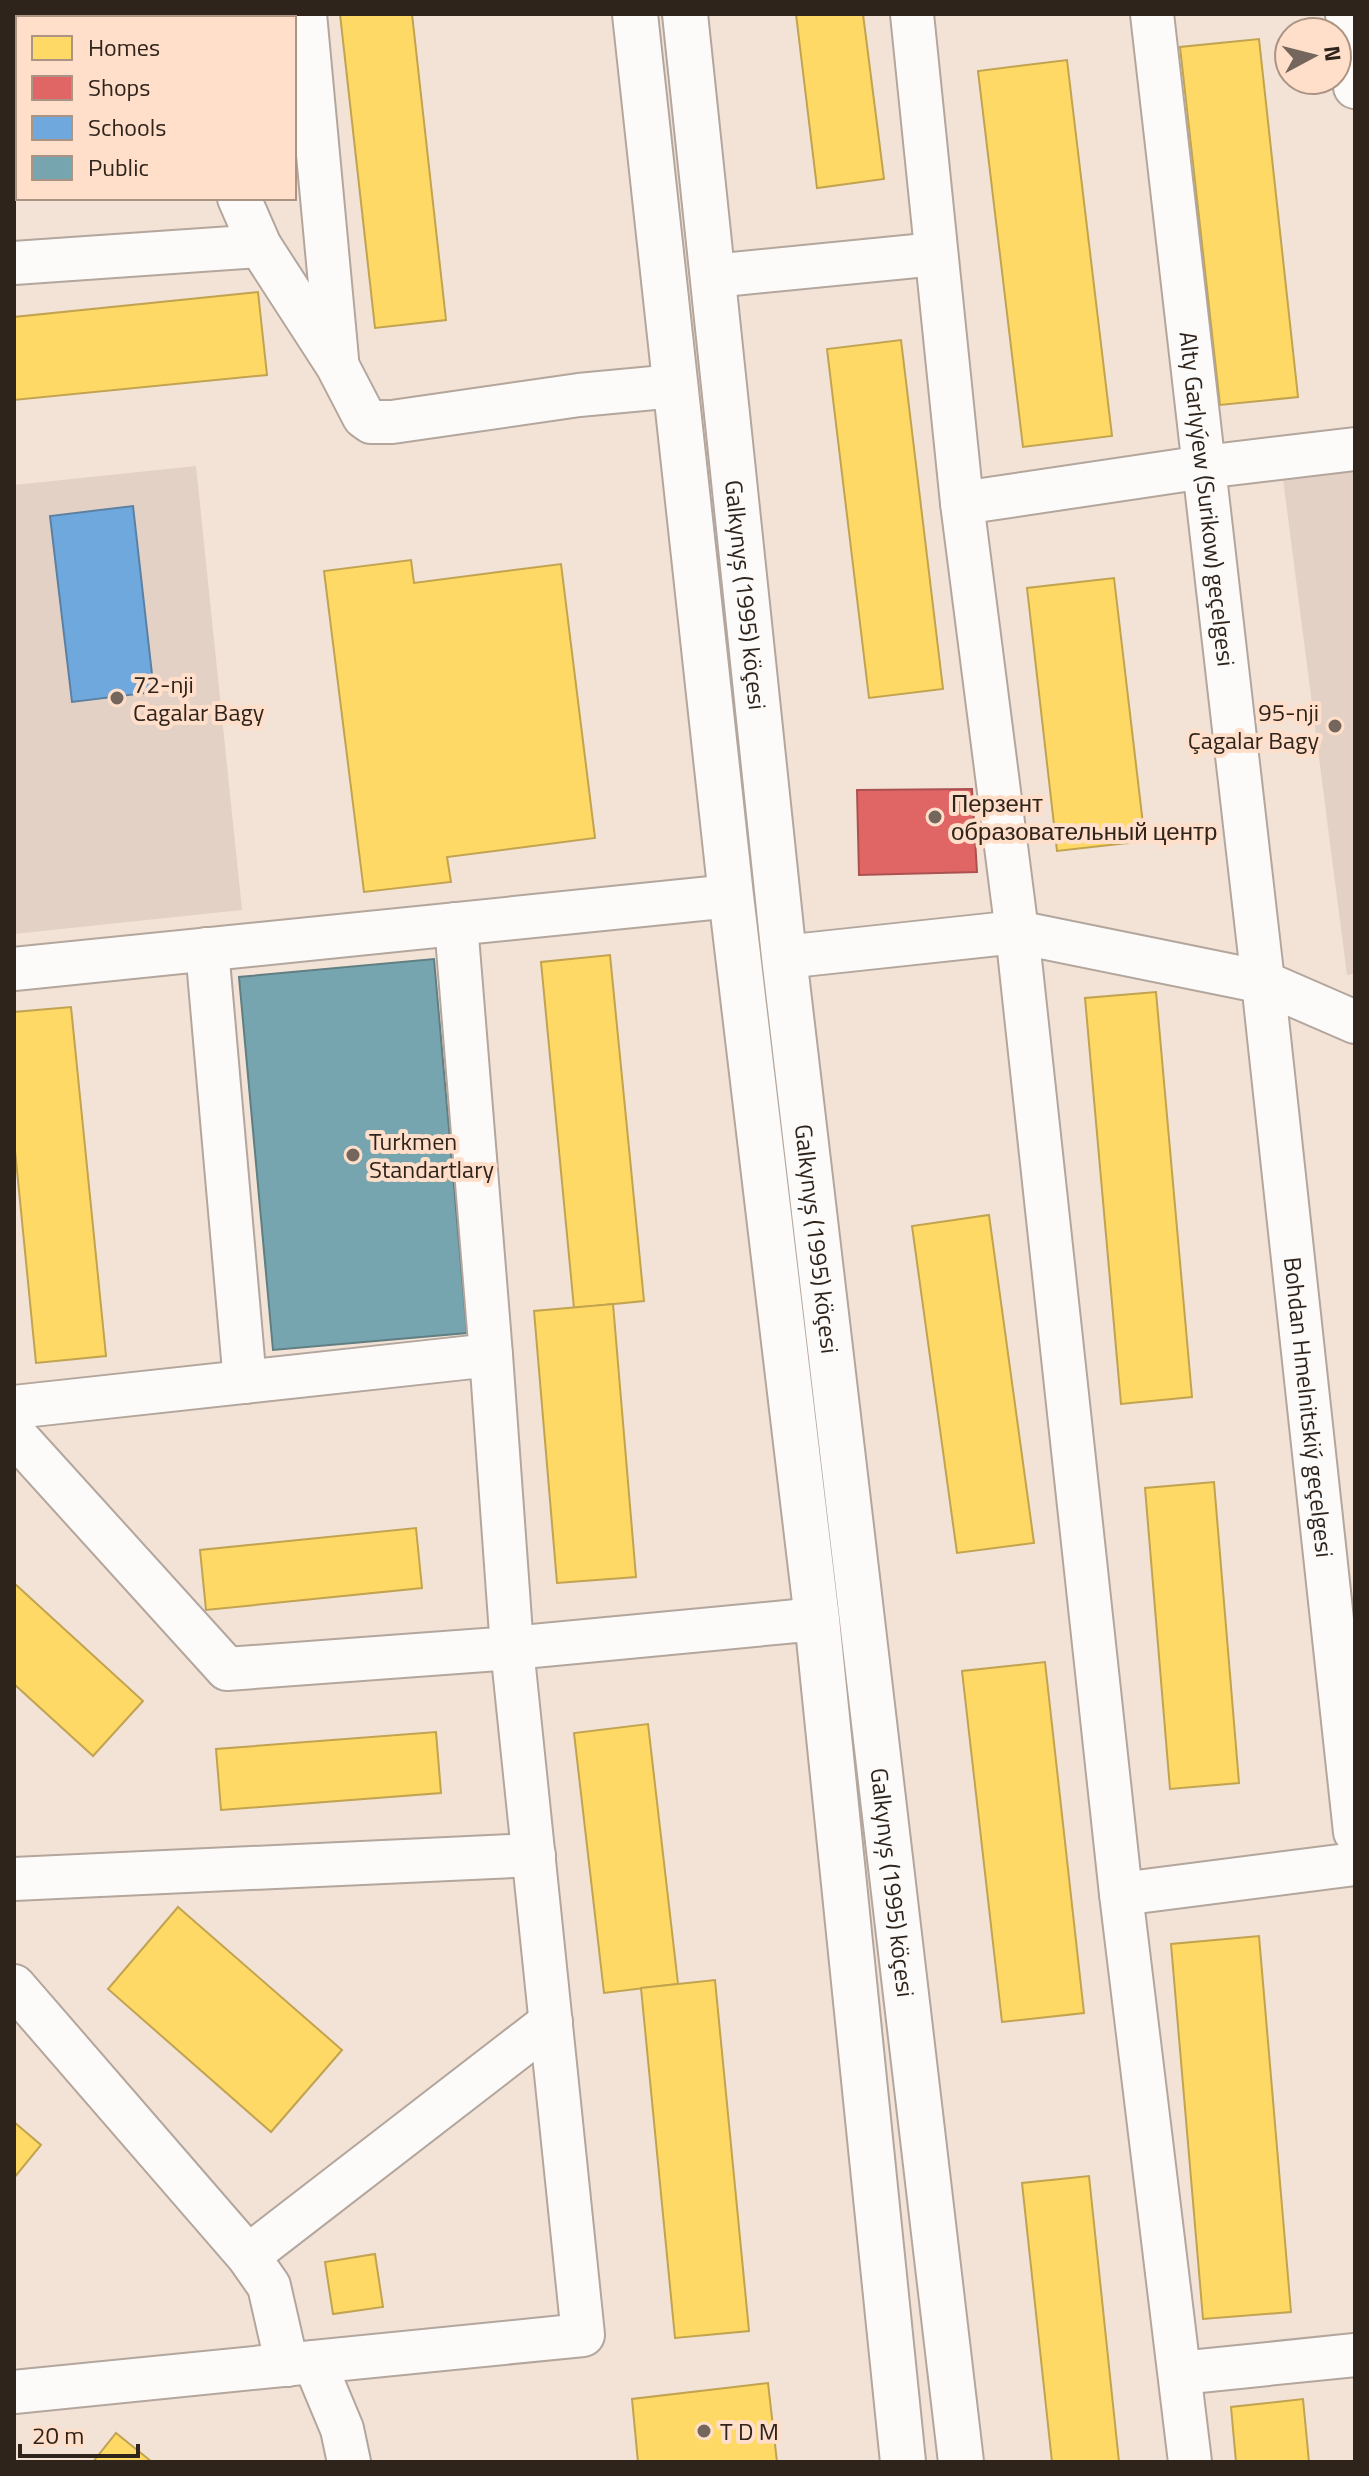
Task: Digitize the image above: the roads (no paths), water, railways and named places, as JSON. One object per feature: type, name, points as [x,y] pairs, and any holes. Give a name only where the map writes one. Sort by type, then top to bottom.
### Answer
[{"type":"main road","name":"Galkynyş (1995) köçesi","points":[[635,14],[731,896],[817,1619],[903,2462]]},
{"type":"main road","name":"Galkynyş (1995) köçesi","points":[[685,14],[784,957],[961,2462]]},
{"type":"street","points":[[305,14],[337,365]]},
{"type":"street","points":[[912,14],[962,503],[1017,932],[1121,1894],[1190,2462]]},
{"type":"street","name":"Alty Garlyýew (Surikow) geçelgesi","points":[[1152,14],[1263,982]]},
{"type":"street","points":[[1347,14],[1355,87]]},
{"type":"street","points":[[240,200],[260,246],[337,365],[364,417],[371,422],[392,422],[579,395],[675,386]]},
{"type":"street","points":[[14,263],[260,246]]},
{"type":"street","points":[[713,276],[936,254]]},
{"type":"street","points":[[962,503],[1204,467],[1355,449]]},
{"type":"street","points":[[14,969],[731,896]]},
{"type":"street","points":[[14,2392],[583,2335],[512,1648],[456,924]]},
{"type":"street","points":[[784,957],[1017,932],[1263,982],[1355,1022]]},
{"type":"street","points":[[207,949],[245,1382]]},
{"type":"street","name":"Bohdan Hmelnitskiý geçelgesi","points":[[1263,982],[1355,1832]]},
{"type":"street","points":[[14,1407],[491,1355]]},
{"type":"street","points":[[14,1434],[227,1669],[512,1648],[817,1619]]},
{"type":"street","points":[[14,1879],[534,1855]]},
{"type":"street","points":[[1121,1894],[1355,1864]]},
{"type":"street","points":[[14,1986],[248,2256],[269,2286],[280,2322],[300,2363],[342,2429],[349,2462]]},
{"type":"street","points":[[248,2256],[551,2022]]},
{"type":"street","points":[[1180,2373],[1355,2355]]},
{"type":"place","name":"72-nji Cagalar Bagy","points":[[117,698]]},
{"type":"place","name":"95-nji Çagalar Bagy","points":[[1335,726]]},
{"type":"place","name":"Перзент образовательный центр","points":[[935,817]]},
{"type":"place","name":"Turkmen Standartlary","points":[[353,1155]]},
{"type":"place","name":"T D M","points":[[704,2431]]}]
